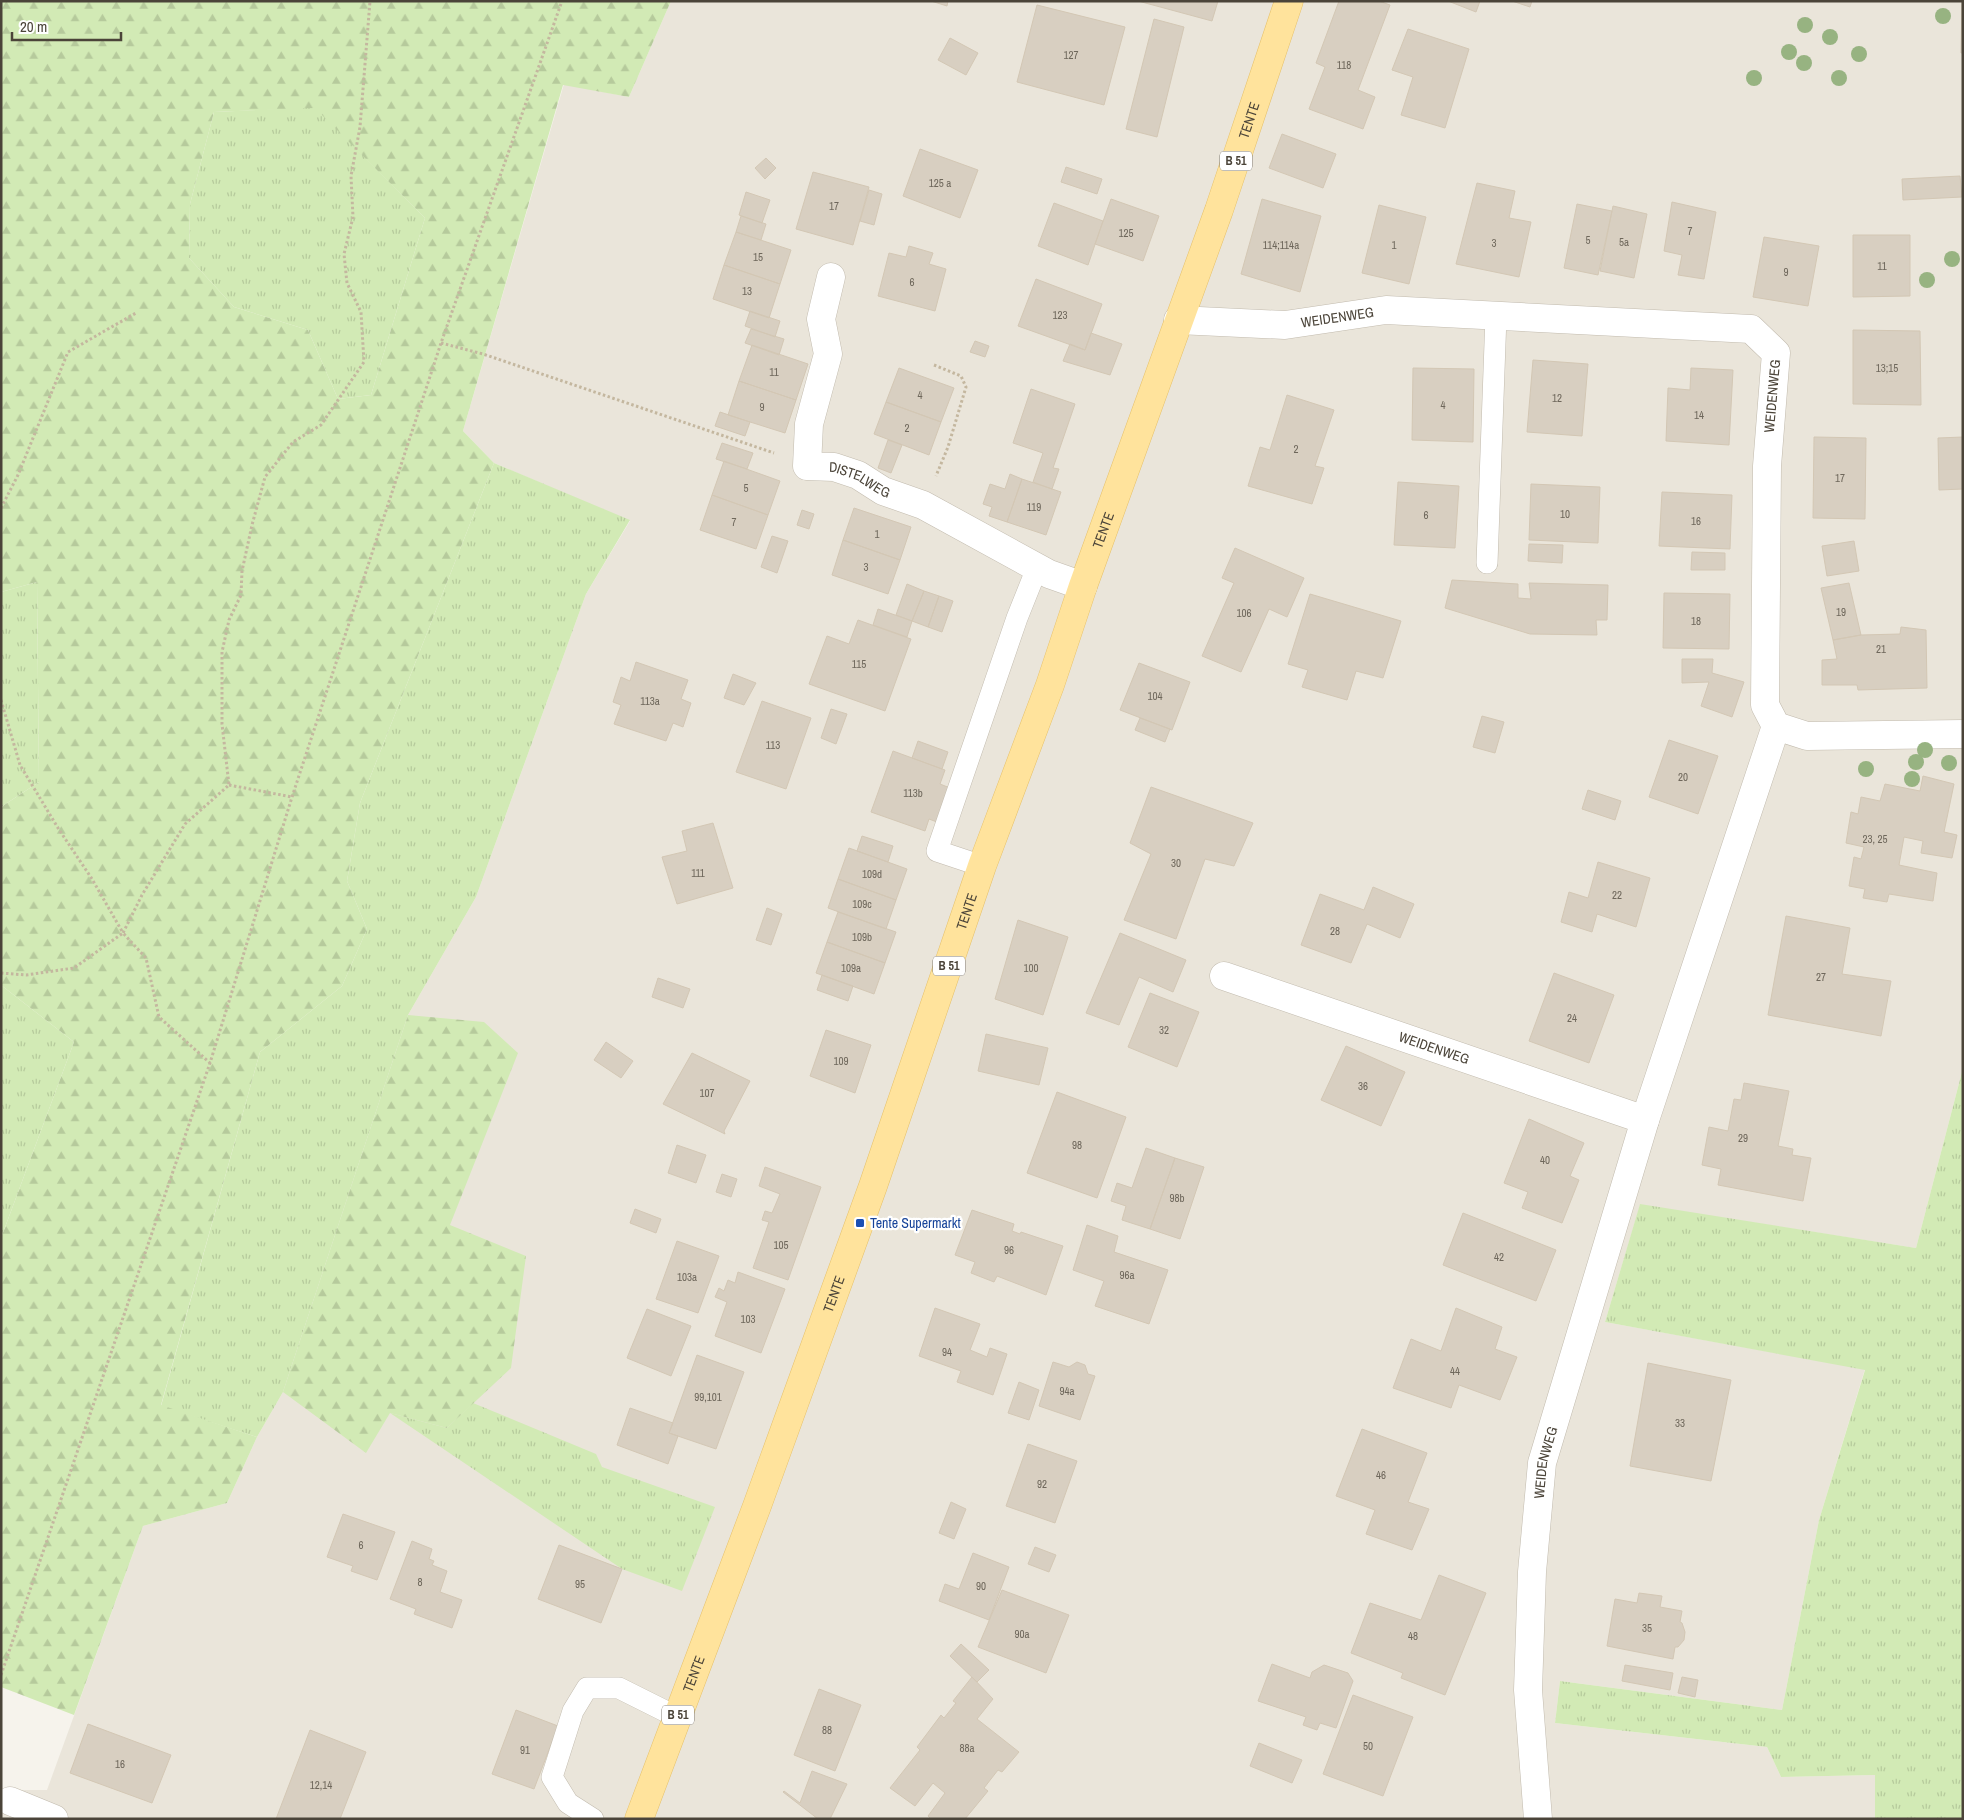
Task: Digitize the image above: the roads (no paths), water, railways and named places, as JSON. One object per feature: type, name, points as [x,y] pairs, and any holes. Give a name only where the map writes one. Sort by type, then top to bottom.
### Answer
[{"type":"main road","name":"TENTE","points":[[639,1819],[757,1506],[874,1186],[982,866],[1050,685],[1083,586],[1178,320],[1220,210],[1288,1]]},
{"type":"street","name":"DISTELWEG","points":[[831,277],[821,319],[828,354],[809,424],[807,466],[834,468],[858,475],[883,492],[924,505],[1038,568],[1083,586]]},
{"type":"street","name":"WEIDENWEG","points":[[1178,320],[1285,324],[1386,310],[1751,329],[1776,353],[1767,466],[1764,705],[1776,726],[1645,1120],[1542,1463],[1532,1572],[1528,1690],[1538,1819]]},
{"type":"street","points":[[1776,726],[1807,736],[1963,734]]},
{"type":"street","name":"WEIDENWEG","points":[[1224,976],[1645,1120]]},
{"type":"street","points":[[10,1802],[54,1819]]},
{"type":"lane","points":[[1487,562],[1496,316]]},
{"type":"lane","points":[[982,866],[937,852],[1017,618],[1038,568]]},
{"type":"lane","points":[[593,1819],[568,1803],[552,1777],[573,1711],[587,1688],[619,1688],[677,1717]]},
{"type":"place","name":"Tente Supermarkt","points":[[860,1223]]}]
